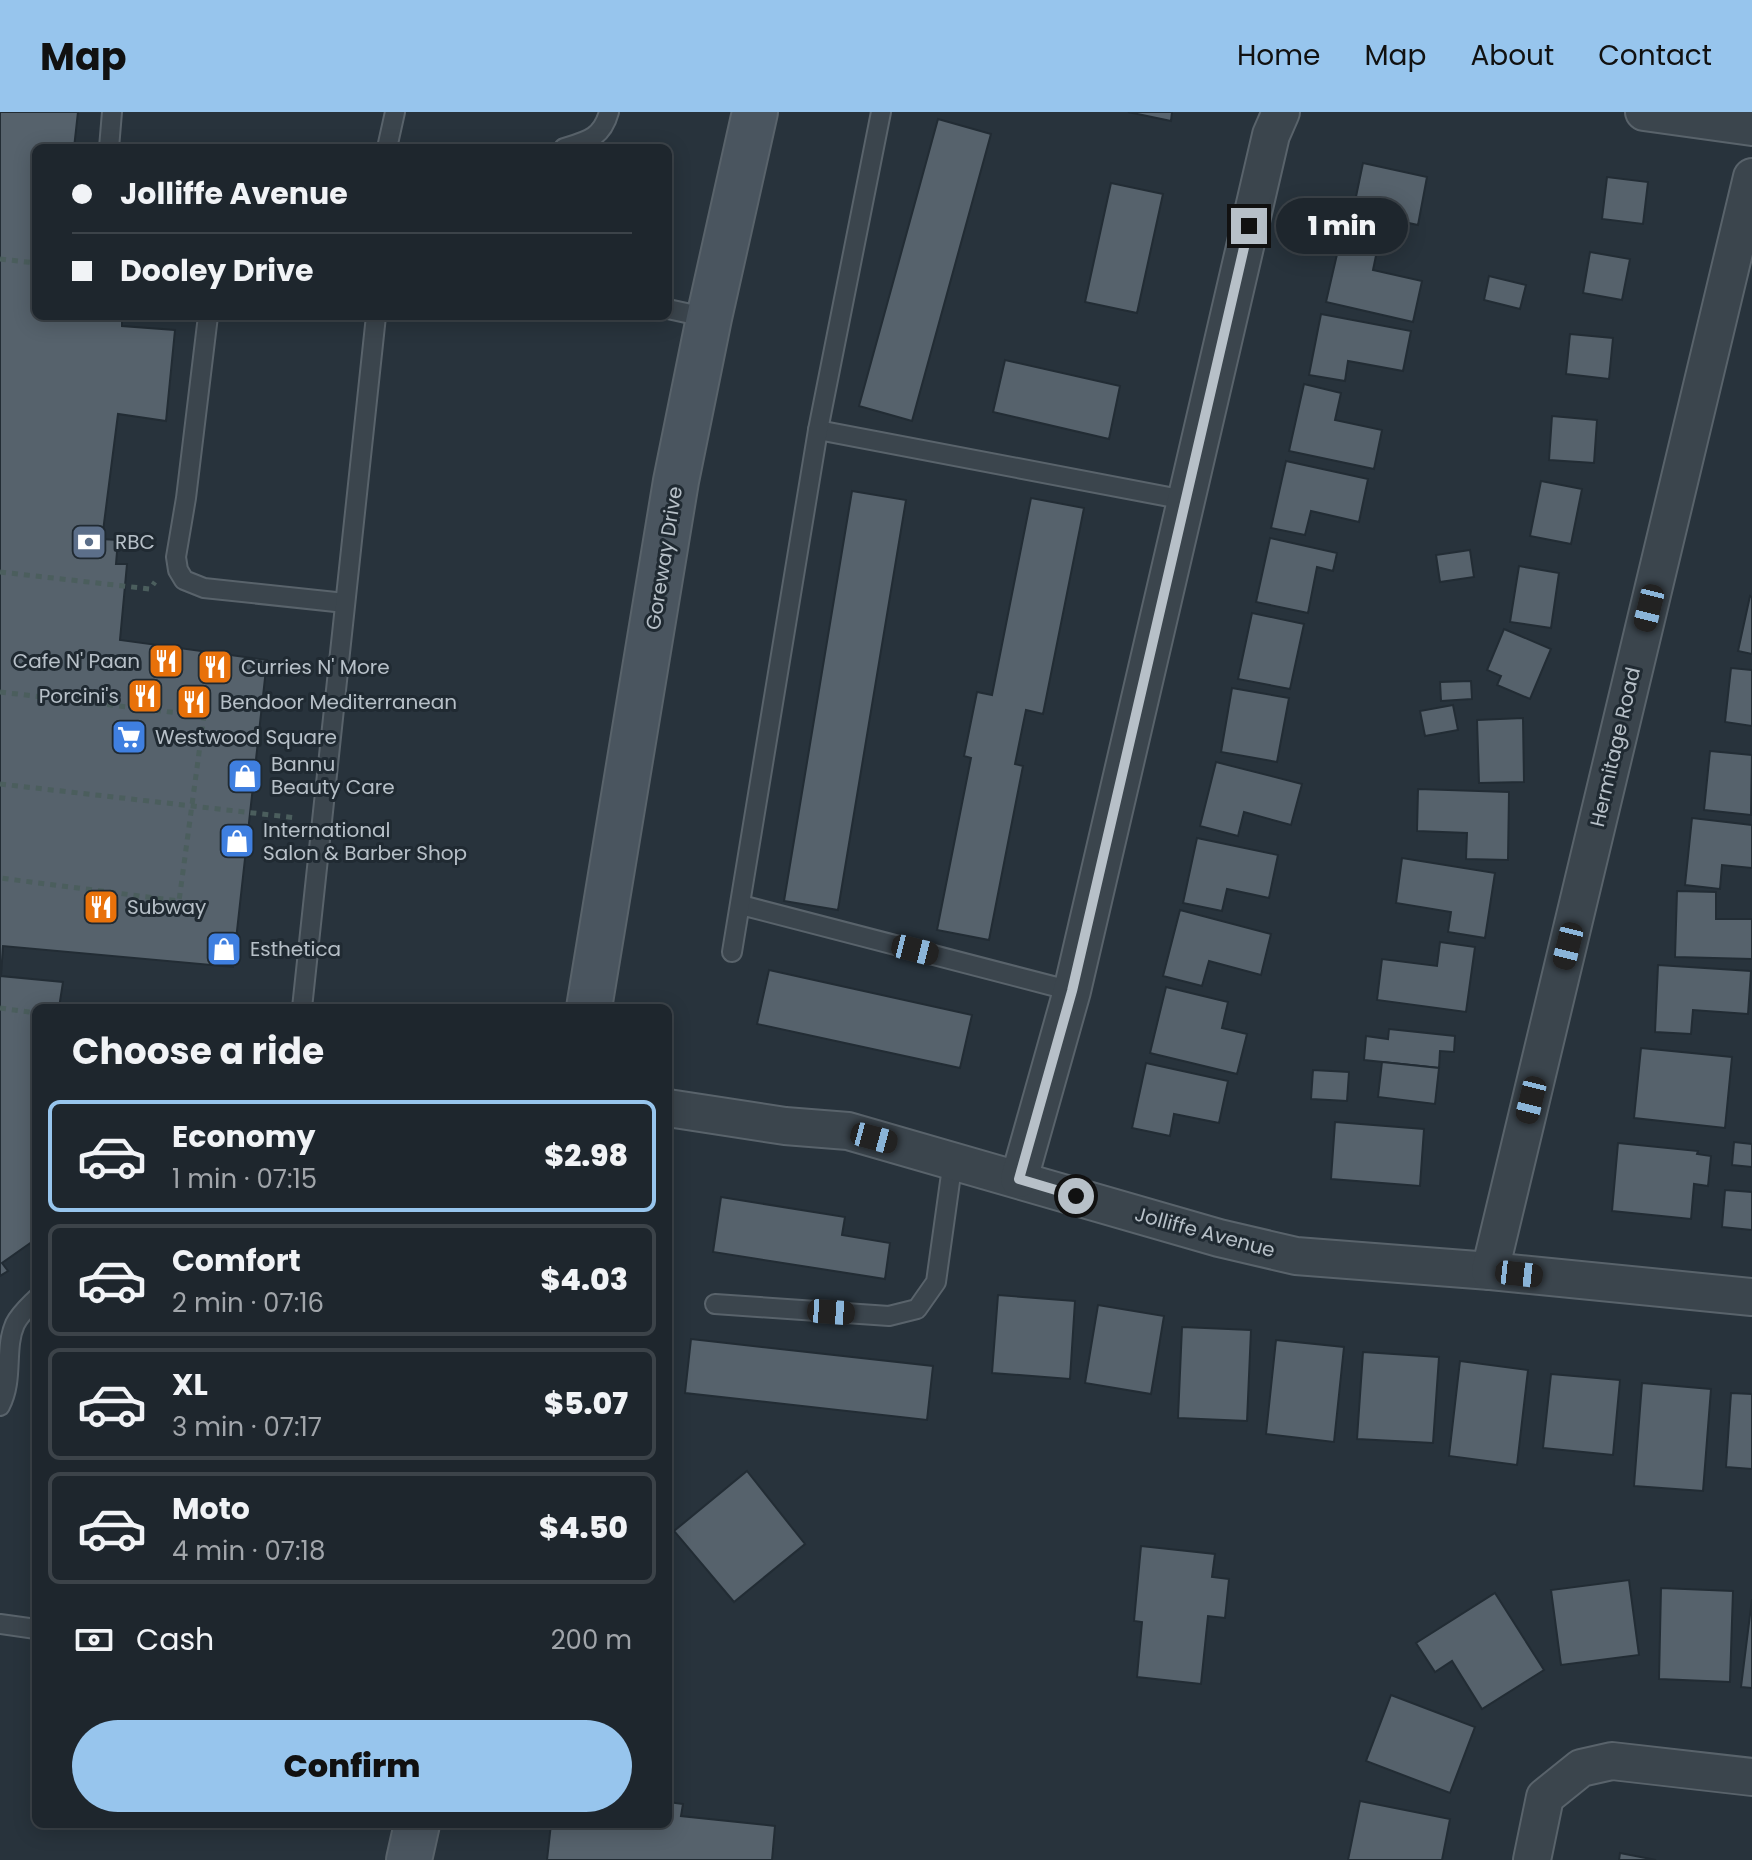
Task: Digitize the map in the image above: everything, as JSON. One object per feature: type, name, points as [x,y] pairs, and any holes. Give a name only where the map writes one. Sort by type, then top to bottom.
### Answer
[{"type":"main road","name":"Goreway Drive","points":[[590,1004],[676,481],[688,314],[755,112]]},
{"type":"main road","points":[[409,1860],[416,1828]]},
{"type":"street","points":[[1019,1179],[1072,991],[1271,135],[1281,112]]},
{"type":"street","points":[[1644,112],[1752,127]]},
{"type":"street","name":"Hermitage Road","points":[[1490,1271],[1752,177]]},
{"type":"street","name":"Jolliffe Avenue","points":[[672,1109],[785,1126],[848,1131],[1219,1238],[1296,1256],[1490,1271],[1752,1297]]},
{"type":"street","points":[[1532,1860],[1545,1797],[1581,1768],[1612,1761],[1752,1777]]},
{"type":"lane","points":[[109,144],[112,112]]},
{"type":"lane","points":[[388,144],[395,112]]},
{"type":"lane","points":[[578,144],[592,140],[607,122],[609,112]]},
{"type":"lane","points":[[732,952],[818,430],[881,112]]},
{"type":"lane","points":[[208,320],[176,557],[178,570],[184,580],[193,586],[345,603]]},
{"type":"lane","points":[[302,1004],[376,320]]},
{"type":"lane","points":[[818,430],[1185,500]]},
{"type":"lane","points":[[741,905],[1072,991]]},
{"type":"lane","points":[[715,1304],[889,1316],[917,1309],[936,1282],[953,1160]]},
{"type":"lane","points":[[0,1406],[9,1382],[13,1329],[32,1303]]},
{"type":"lane","points":[[0,1624],[32,1628]]},
{"type":"path","points":[[0,259],[32,263]]},
{"type":"path","points":[[0,572],[150,589],[176,557]]},
{"type":"path","points":[[0,692],[204,716],[179,901],[0,878]]},
{"type":"path","points":[[0,784],[321,820]]},
{"type":"path","points":[[0,1008],[32,1012]]},
{"type":"building","name":"Westwood Square","points":[[0,112],[78,112],[74,144],[32,144],[32,320],[122,320],[122,326],[175,330],[166,421],[118,414],[102,539],[118,540],[116,564],[127,564],[120,640],[267,660],[233,967],[3,946],[1,976],[63,982],[60,1004],[32,1004],[32,1242],[2,1263],[8,1271],[0,1276]]},
{"type":"building","points":[[1128,112],[1172,112],[1171,121]]},
{"type":"building","points":[[938,119],[991,134],[912,421],[859,406]]},
{"type":"building","points":[[1363,163],[1427,177],[1418,225],[1353,211]]},
{"type":"building","points":[[1607,177],[1648,182],[1643,224],[1602,219]]},
{"type":"building","points":[[1111,183],[1163,194],[1137,313],[1085,302]]},
{"type":"building","points":[[1341,237],[1378,246],[1373,270],[1422,281],[1413,322],[1326,302]]},
{"type":"building","points":[[1590,252],[1630,259],[1622,300],[1583,293]]},
{"type":"building","points":[[1489,276],[1526,285],[1520,309],[1484,300]]},
{"type":"building","points":[[1321,314],[1411,331],[1403,371],[1348,361],[1345,381],[1309,375]]},
{"type":"building","points":[[1570,334],[1613,338],[1609,379],[1566,374]]},
{"type":"building","points":[[1005,360],[1120,386],[1109,439],[993,412]]},
{"type":"building","points":[[1304,384],[1341,393],[1335,420],[1382,430],[1374,469],[1289,451]]},
{"type":"building","points":[[1552,416],[1597,420],[1594,463],[1549,460]]},
{"type":"building","points":[[1286,461],[1368,479],[1359,522],[1311,511],[1305,535],[1271,528]]},
{"type":"building","points":[[1541,481],[1582,489],[1571,544],[1530,536]]},
{"type":"building","points":[[852,491],[906,500],[838,910],[784,901]]},
{"type":"building","points":[[1031,498],[1084,508],[1043,714],[1026,710],[1015,764],[1023,766],[989,940],[937,930],[971,758],[964,756],[977,692],[992,695]]},
{"type":"building","points":[[1270,538],[1337,553],[1333,571],[1317,567],[1308,613],[1256,602]]},
{"type":"building","points":[[1470,550],[1474,577],[1440,582],[1436,555]]},
{"type":"building","points":[[1519,566],[1559,573],[1551,628],[1510,622]]},
{"type":"building","points":[[1752,597],[1752,654],[1738,651]]},
{"type":"building","points":[[1252,613],[1304,624],[1290,689],[1238,679]]},
{"type":"building","points":[[1504,629],[1551,649],[1530,699],[1497,685],[1501,676],[1487,670]]},
{"type":"building","points":[[1731,668],[1752,670],[1752,726],[1725,722]]},
{"type":"building","points":[[1471,681],[1472,699],[1441,701],[1440,682]]},
{"type":"building","points":[[1232,688],[1289,698],[1277,762],[1221,752]]},
{"type":"building","points":[[1453,705],[1458,730],[1425,736],[1420,711]]},
{"type":"building","points":[[1523,718],[1524,782],[1479,783],[1477,720]]},
{"type":"building","points":[[1710,751],[1752,755],[1751,815],[1704,810]]},
{"type":"building","points":[[1216,762],[1302,784],[1291,825],[1244,812],[1238,836],[1200,826]]},
{"type":"building","points":[[1418,789],[1509,792],[1508,860],[1466,859],[1467,833],[1417,831]]},
{"type":"building","points":[[1692,818],[1752,825],[1752,868],[1722,865],[1720,889],[1685,885]]},
{"type":"building","points":[[1197,838],[1278,855],[1269,898],[1227,889],[1222,911],[1183,903]]},
{"type":"building","points":[[1402,858],[1495,873],[1485,938],[1448,932],[1451,912],[1396,903]]},
{"type":"building","points":[[1677,891],[1716,892],[1716,919],[1752,919],[1752,959],[1675,957]]},
{"type":"building","points":[[1180,910],[1271,934],[1261,975],[1209,961],[1202,986],[1163,976]]},
{"type":"building","points":[[1440,942],[1475,947],[1466,1012],[1377,1000],[1382,959],[1437,966]]},
{"type":"building","points":[[1658,965],[1751,971],[1748,1014],[1693,1010],[1691,1034],[1655,1032]]},
{"type":"building","points":[[769,970],[972,1015],[960,1068],[757,1024]]},
{"type":"building","points":[[1166,987],[1228,1002],[1222,1028],[1247,1034],[1237,1074],[1150,1053]]},
{"type":"building","points":[[1389,1029],[1455,1036],[1454,1052],[1440,1051],[1439,1068],[1364,1060],[1366,1036],[1388,1039]]},
{"type":"building","points":[[1641,1048],[1732,1057],[1725,1128],[1634,1118]]},
{"type":"building","points":[[1382,1062],[1439,1068],[1435,1104],[1378,1097]]},
{"type":"building","points":[[1146,1063],[1228,1081],[1219,1123],[1174,1114],[1170,1136],[1132,1128]]},
{"type":"building","points":[[1313,1070],[1349,1072],[1347,1101],[1311,1099]]},
{"type":"building","points":[[1335,1122],[1424,1129],[1420,1186],[1331,1179]]},
{"type":"building","points":[[1734,1142],[1752,1144],[1752,1167],[1732,1165]]},
{"type":"building","points":[[1618,1143],[1698,1151],[1697,1154],[1711,1156],[1708,1186],[1694,1184],[1691,1219],[1612,1211]]},
{"type":"building","points":[[1725,1190],[1752,1192],[1752,1230],[1722,1227]]},
{"type":"building","points":[[721,1197],[845,1217],[842,1235],[890,1243],[885,1279],[713,1252]]},
{"type":"building","points":[[998,1295],[1075,1301],[1070,1379],[992,1373]]},
{"type":"building","points":[[1098,1305],[1164,1316],[1151,1394],[1085,1383]]},
{"type":"building","points":[[1182,1327],[1251,1330],[1247,1421],[1178,1418]]},
{"type":"building","points":[[691,1339],[933,1366],[927,1420],[685,1393]]},
{"type":"building","points":[[1276,1340],[1344,1347],[1334,1442],[1266,1434]]},
{"type":"building","points":[[1363,1352],[1439,1357],[1433,1443],[1357,1439]]},
{"type":"building","points":[[1460,1361],[1528,1370],[1517,1465],[1449,1456]]},
{"type":"building","points":[[1551,1374],[1620,1380],[1613,1455],[1543,1448]]},
{"type":"building","points":[[1642,1383],[1711,1389],[1703,1491],[1634,1486]]},
{"type":"building","points":[[1731,1393],[1752,1394],[1752,1469],[1726,1467]]},
{"type":"building","points":[[747,1471],[805,1544],[734,1602],[674,1531]]},
{"type":"building","points":[[1141,1546],[1215,1554],[1212,1577],[1229,1579],[1225,1618],[1208,1616],[1201,1684],[1137,1677],[1142,1622],[1134,1621]]},
{"type":"building","points":[[1629,1580],[1639,1655],[1561,1665],[1551,1590]]},
{"type":"building","points":[[1661,1588],[1733,1591],[1730,1682],[1659,1679]]},
{"type":"building","points":[[1495,1593],[1544,1670],[1482,1709],[1452,1661],[1435,1672],[1416,1643]]},
{"type":"building","points":[[1752,1599],[1752,1688],[1741,1687]]},
{"type":"building","points":[[1391,1695],[1475,1727],[1450,1793],[1366,1761]]},
{"type":"building","points":[[1360,1801],[1450,1819],[1442,1860],[1348,1860]]},
{"type":"building","points":[[672,1803],[683,1804],[681,1816],[775,1826],[772,1860],[547,1860],[551,1828],[672,1828]]},
{"type":"building","points":[[1620,1853],[1656,1860],[1619,1860]]},
{"type":"place","name":"RBC","points":[[89,542]]},
{"type":"place","name":"Cafe N' Paan","points":[[166,661]]},
{"type":"place","name":"Curries N' More","points":[[215,667]]},
{"type":"place","name":"Porcini's","points":[[145,696]]},
{"type":"place","name":"Bendoor Mediterranean","points":[[194,702]]},
{"type":"place","name":"Westwood Square","points":[[129,737]]},
{"type":"place","name":"Bannu Beauty Care","points":[[245,776]]},
{"type":"place","name":"International Salon & Barber Shop","points":[[237,841]]},
{"type":"place","name":"Subway","points":[[101,907]]},
{"type":"place","name":"Esthetica","points":[[224,949]]},
{"type":"route","points":[[1076,1196],[1019,1179],[1072,991],[1249,226]]}]
